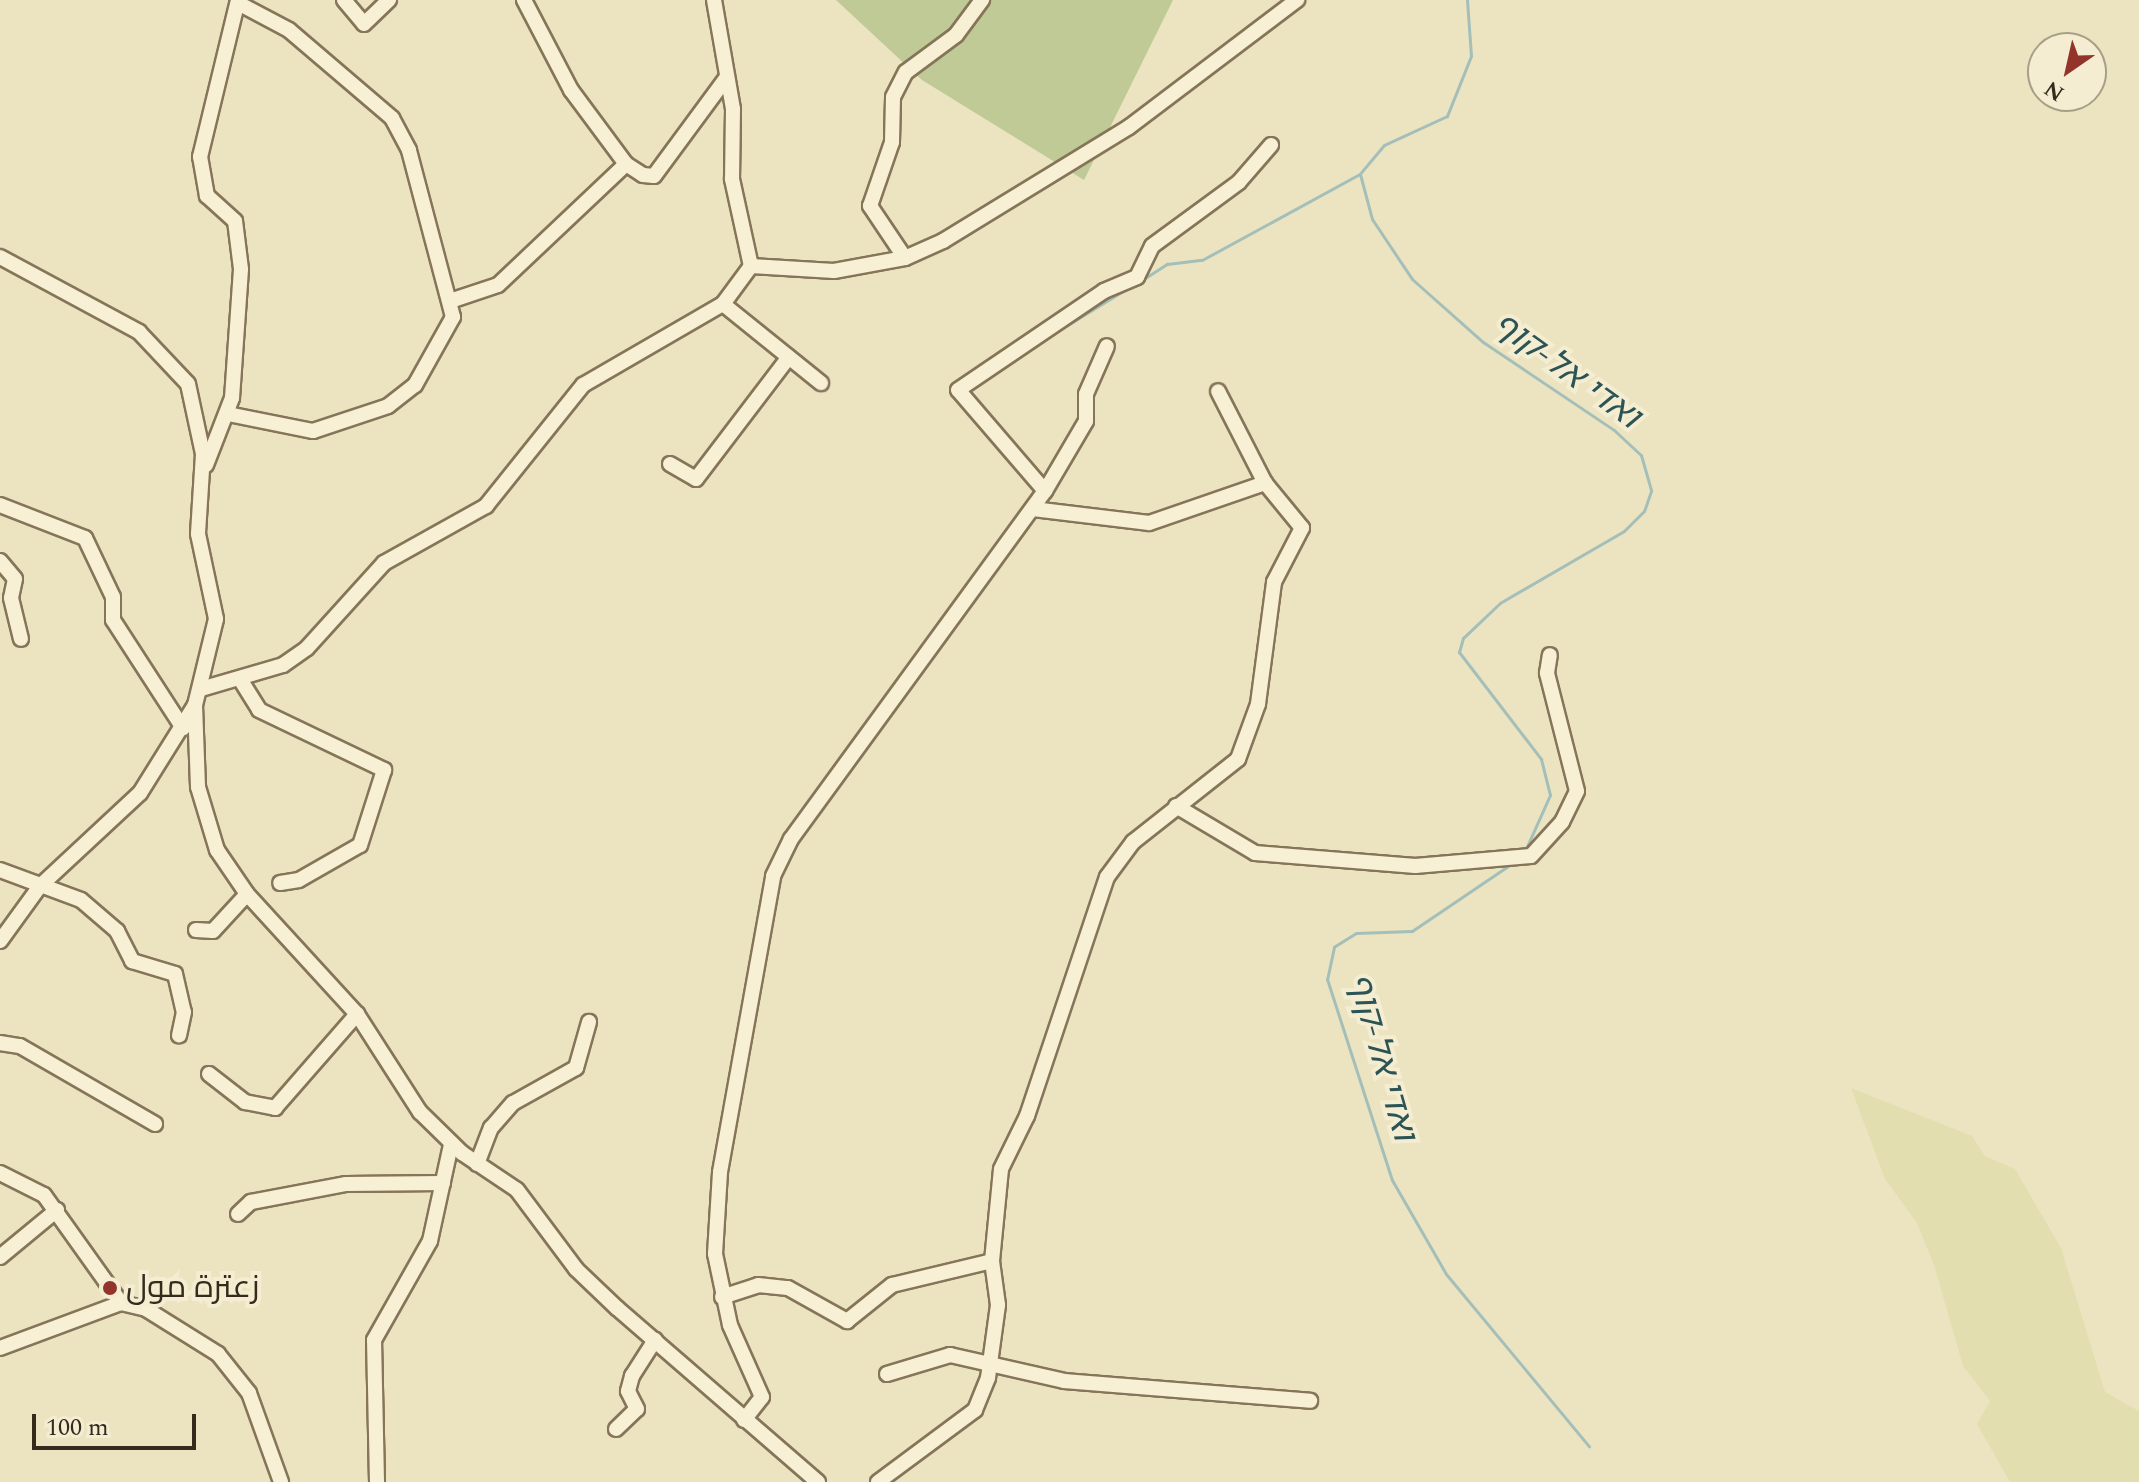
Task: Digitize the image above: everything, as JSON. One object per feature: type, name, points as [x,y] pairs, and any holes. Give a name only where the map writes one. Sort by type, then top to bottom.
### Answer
[{"type":"street","points":[[344,0],[364,24],[389,0]]},
{"type":"street","points":[[524,0],[571,90],[626,164],[654,176],[727,77]]},
{"type":"street","points":[[201,689],[240,679],[307,648],[384,563],[486,506],[583,385],[723,304],[751,266],[732,179],[727,77],[714,0]]},
{"type":"street","points":[[905,258],[870,206],[892,142],[893,97],[906,72],[956,35],[982,0]]},
{"type":"street","points":[[751,266],[834,271],[905,258],[1129,127],[1297,0]]},
{"type":"street","points":[[204,469],[228,414],[241,269],[235,221],[207,196],[200,157],[238,2],[289,30],[392,118],[453,300],[453,317],[415,385],[388,406],[313,431],[228,414]]},
{"type":"street","points":[[1045,491],[958,390],[1104,291],[1137,277],[1152,246],[1239,182],[1271,145]]},
{"type":"street","points":[[453,300],[498,285],[626,164]]},
{"type":"street","points":[[0,257],[71,289],[164,352],[188,384],[204,469],[198,534],[216,619],[201,689],[183,728],[126,810],[40,886],[0,941]]},
{"type":"street","points":[[723,304],[821,383]]},
{"type":"street","points":[[744,1420],[762,1397],[722,1297],[715,1254],[720,1172],[776,867],[1045,491],[1086,421],[1086,394],[1107,346]]},
{"type":"street","points":[[670,464],[696,479],[789,357]]},
{"type":"street","points":[[878,1482],[975,1410],[993,1360],[998,1305],[992,1261],[1001,1169],[1027,1116],[1107,877],[1176,806],[1238,759],[1258,704],[1274,582],[1302,528],[1265,483],[1218,391]]},
{"type":"street","points":[[1033,509],[1149,523],[1265,483]]},
{"type":"street","points":[[0,505],[85,538],[113,597],[113,620],[183,728]]},
{"type":"street","points":[[0,561],[15,579],[11,598],[21,639]]},
{"type":"street","points":[[1176,806],[1255,853],[1415,866],[1531,856],[1562,822],[1577,791],[1547,673],[1550,655]]},
{"type":"street","points":[[240,679],[269,716],[384,770],[360,845],[299,880],[280,883]]},
{"type":"street","points":[[195,705],[206,820],[247,894],[357,1014],[420,1112],[451,1145],[517,1190],[576,1269],[818,1482]]},
{"type":"street","points":[[0,870],[106,918],[143,968],[166,966],[175,974],[184,1012],[179,1035]]},
{"type":"street","points":[[196,930],[213,931],[247,894]]},
{"type":"street","points":[[209,1074],[245,1102],[275,1108],[357,1014]]},
{"type":"street","points":[[477,1164],[491,1128],[513,1103],[576,1068],[589,1022]]},
{"type":"street","points":[[0,1043],[20,1046],[155,1124]]},
{"type":"street","points":[[377,1482],[374,1340],[430,1241],[451,1145]]},
{"type":"street","points":[[0,1173],[57,1210],[121,1303],[174,1324],[218,1354],[249,1393],[281,1482]]},
{"type":"street","points":[[238,1214],[251,1202],[346,1184],[443,1183]]},
{"type":"street","points":[[0,1257],[57,1210]]},
{"type":"street","points":[[722,1297],[758,1285],[788,1288],[847,1321],[892,1285],[992,1261]]},
{"type":"street","points":[[0,1348],[121,1303]]},
{"type":"street","points":[[616,1429],[637,1409],[628,1391],[632,1376],[655,1340]]},
{"type":"street","points":[[887,1374],[950,1355],[993,1360],[1064,1381],[1310,1401]]},
{"type":"shaded area","points":[[1851,1088],[1972,1136],[1985,1156],[2015,1169],[2061,1248],[2105,1392],[2139,1411],[2139,1482],[2010,1482],[1977,1424],[1990,1401],[1963,1366],[1934,1265],[1917,1223],[1885,1179]]},
{"type":"green space","points":[[836,0],[1173,0],[1084,180],[922,80]]},
{"type":"waterway","name":"ואדי אל-קוף","points":[[1467,0],[1471,56],[1447,116],[1384,145],[1360,174],[1372,219],[1412,279],[1483,342],[1614,430],[1641,455],[1651,491],[1644,511],[1624,531],[1500,603],[1463,638],[1459,652],[1541,759],[1550,795],[1525,851]]},
{"type":"waterway","points":[[1142,280],[1167,264],[1202,260],[1358,175]]},
{"type":"waterway","points":[[1043,340],[1128,288]]},
{"type":"waterway","name":"ואדי אל-קוף","points":[[1511,864],[1412,931],[1356,933],[1334,947],[1327,979],[1392,1180],[1446,1274],[1589,1446]]},
{"type":"place","name":"زعترة مول","points":[[110,1288]]}]
